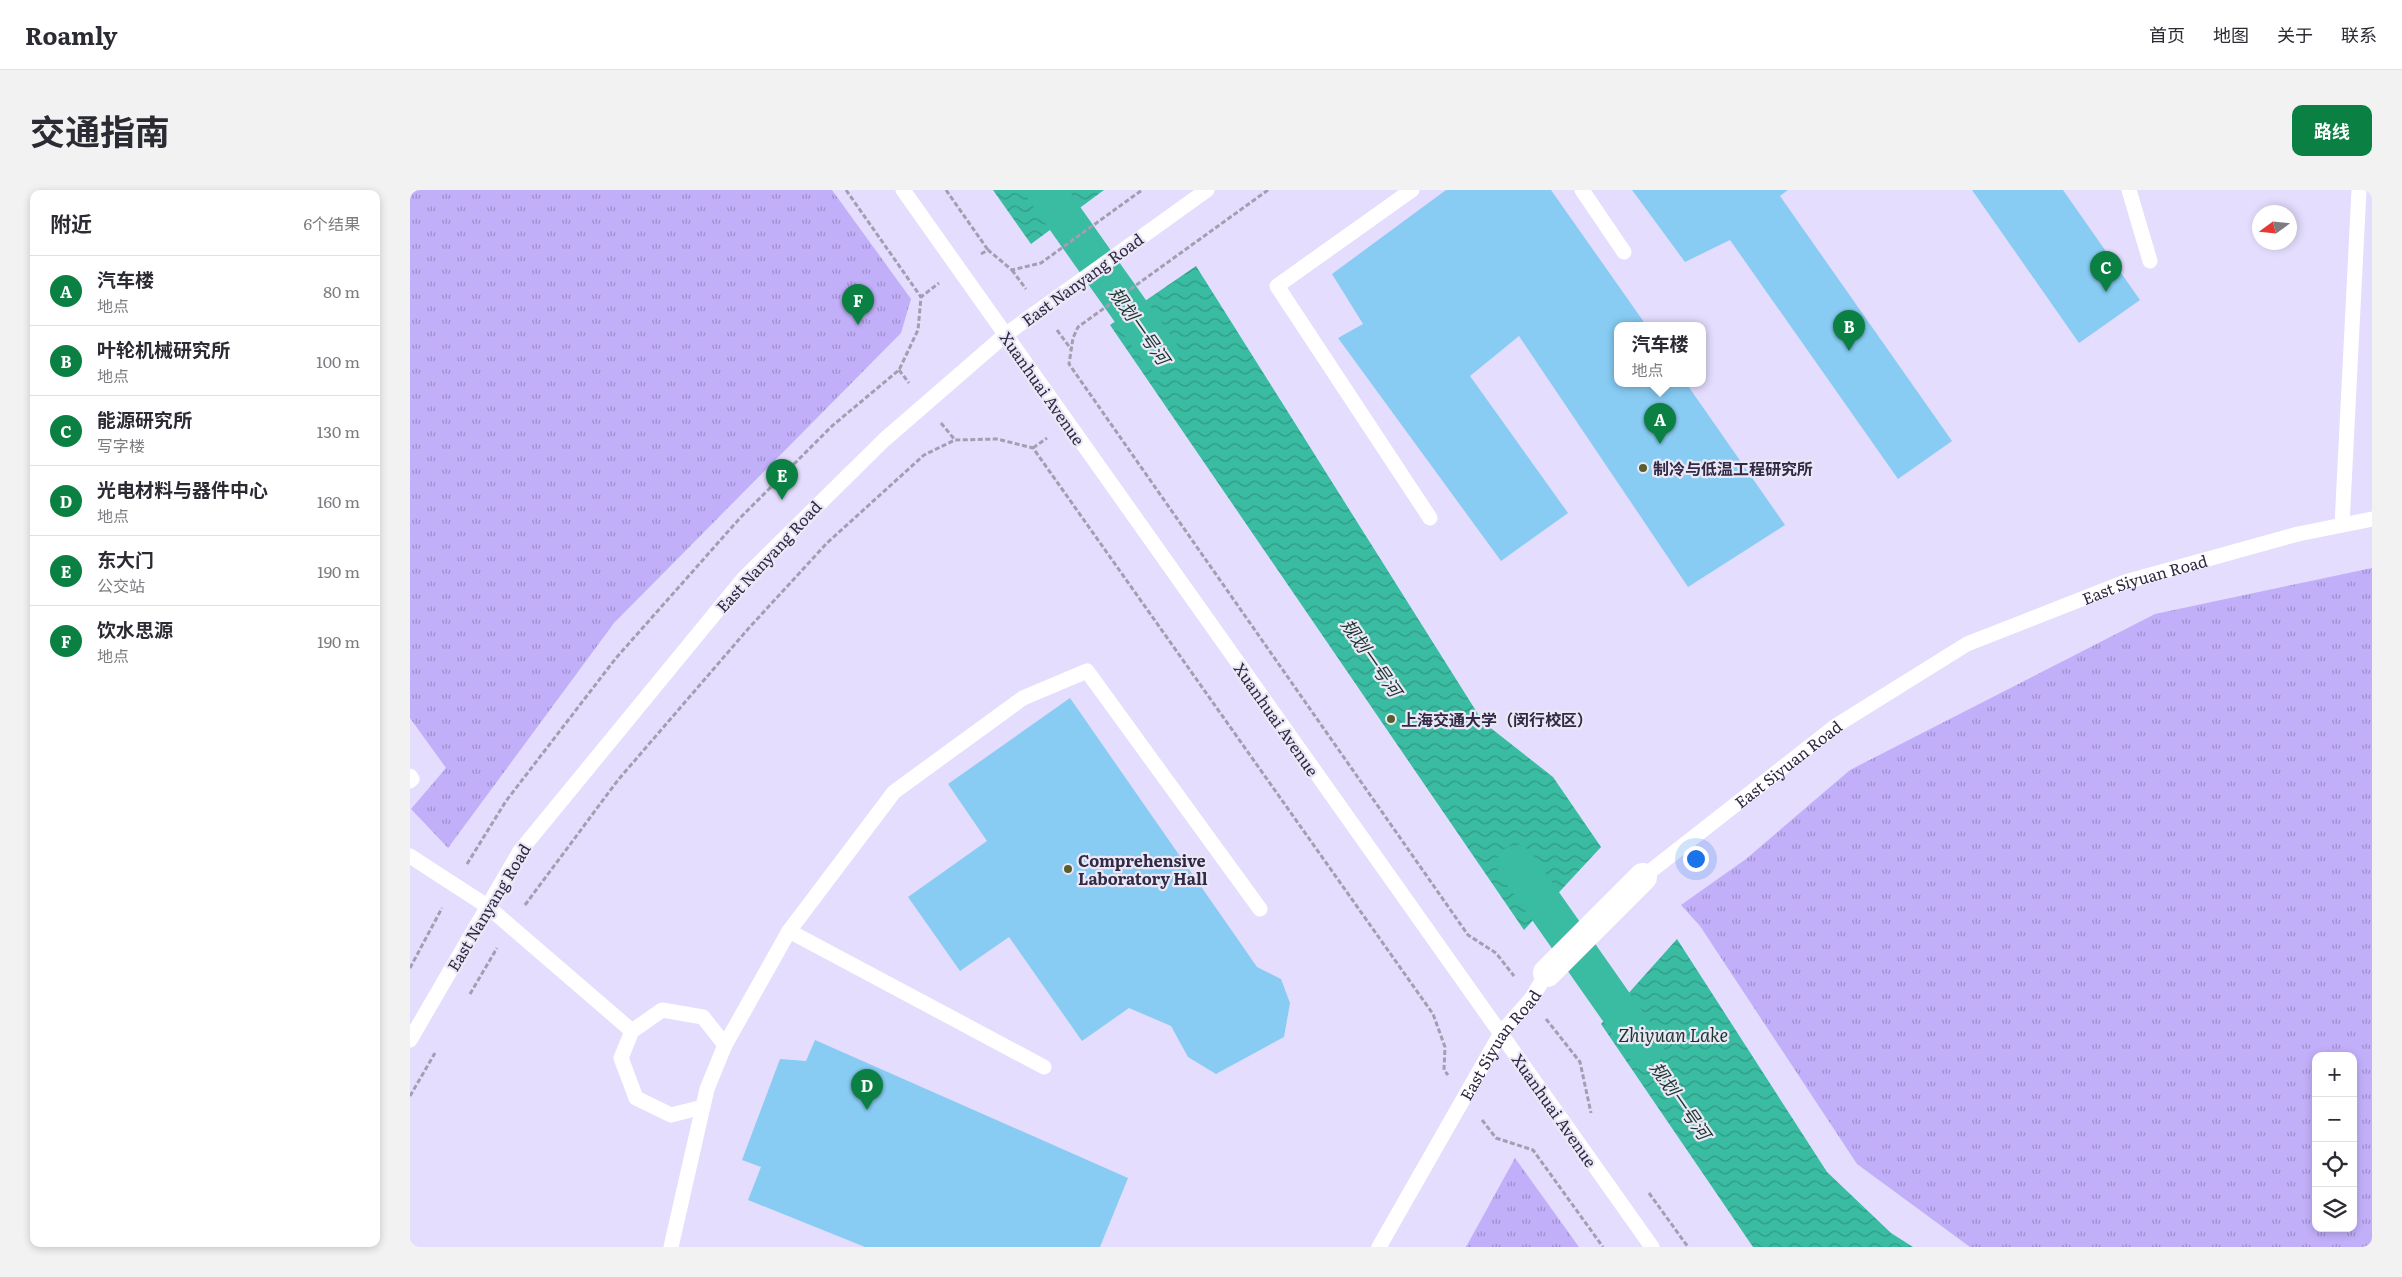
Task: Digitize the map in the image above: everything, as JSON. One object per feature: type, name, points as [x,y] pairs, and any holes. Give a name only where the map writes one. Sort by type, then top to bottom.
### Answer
[{"type":"street","name":"East Siyuan Road","points":[[1547,973],[1643,877]]},
{"type":"lane","name":"Xuanhuai Avenue","points":[[903,190],[1652,1247]]},
{"type":"lane","name":"East Nanyang Road","points":[[410,1040],[520,851],[744,578],[884,440],[1005,335],[1207,190]]},
{"type":"lane","points":[[1412,190],[1277,286],[1430,518]]},
{"type":"lane","points":[[1582,190],[1624,252]]},
{"type":"lane","points":[[2129,190],[2150,261]]},
{"type":"lane","points":[[2342,525],[2359,190]]},
{"type":"lane","name":"East Siyuan Road","points":[[1643,877],[1837,725],[1967,644],[2125,582],[2298,534],[2372,518]]},
{"type":"lane","points":[[671,1247],[707,1089],[725,1045],[789,931],[894,792],[1023,698],[1087,672],[1260,909]]},
{"type":"lane","points":[[410,776],[412,779],[410,781]]},
{"type":"lane","points":[[410,856],[488,906],[632,1030]]},
{"type":"lane","points":[[789,931],[1044,1068]]},
{"type":"lane","name":"East Siyuan Road","points":[[1379,1247],[1501,1033],[1530,998],[1547,973]]},
{"type":"lane","points":[[703,1107],[670,1115],[636,1098],[621,1058],[632,1030],[662,1010],[703,1017],[725,1045]]},
{"type":"path","points":[[410,968],[454,884],[506,801],[616,658],[740,518],[832,426],[899,370],[918,330],[921,297],[846,190]]},
{"type":"path","points":[[946,190],[988,250],[1012,270],[1041,263],[1142,190]]},
{"type":"path","points":[[1268,190],[1078,327],[1073,338],[1069,364],[1468,935],[1496,953],[1580,1062],[1591,1113],[1597,1121]]},
{"type":"path","points":[[921,297],[958,268],[988,250]]},
{"type":"path","points":[[465,1002],[510,925],[618,780],[748,629],[827,543],[924,455],[955,440],[997,440],[1033,448],[1433,1014],[1444,1047],[1444,1070],[1496,1138],[1534,1150],[1603,1247]]},
{"type":"path","points":[[410,1096],[440,1045]]},
{"type":"path","points":[[1648,1192],[1688,1247]]},
{"type":"shaded area","name":"上海交通大学（闵行校区）","points":[[410,190],[2372,190],[2372,1247],[410,1247]]},
{"type":"green space","points":[[410,190],[832,190],[911,299],[901,333],[614,623],[448,848],[411,809],[446,768],[410,718]]},
{"type":"green space","points":[[2372,568],[2372,1247],[1970,1247],[1857,1164],[1700,926],[1681,905],[1746,859],[1850,770],[2155,614]]},
{"type":"green space","points":[[1515,1158],[1579,1247],[1466,1247]]},
{"type":"water","points":[[993,190],[1104,190],[1031,244]]},
{"type":"water","points":[[1196,266],[1483,722],[1553,777],[1601,847],[1524,930],[1110,325]]},
{"type":"water","name":"Zhiyuan Lake","points":[[1677,939],[1827,1172],[1891,1233],[1913,1247],[1753,1247],[1601,1024]]},
{"type":"building","points":[[1446,190],[1551,190],[1644,322],[1614,322],[1614,387],[1689,387],[1785,525],[1688,587],[1519,336],[1470,376],[1568,513],[1501,561],[1338,338],[1363,324],[1332,274]]},
{"type":"building","points":[[1632,190],[1788,190],[1780,196],[1952,441],[1898,479],[1730,240],[1685,262]]},
{"type":"building","points":[[1972,190],[2063,190],[2140,300],[2079,343]]},
{"type":"building","name":"Comprehensive Laboratory Hall","points":[[1070,698],[1257,967],[1281,979],[1290,1003],[1284,1037],[1216,1074],[1188,1057],[1171,1026],[1129,1008],[1082,1041],[1009,937],[960,971],[908,897],[987,841],[948,784]]},
{"type":"building","points":[[815,1040],[1128,1178],[1100,1247],[865,1247],[748,1200],[761,1167],[742,1160],[780,1059],[806,1061]]},
{"type":"waterway","name":"规划一号河","points":[[1045,190],[1160,353]]},
{"type":"waterway","name":"规划一号河","points":[[1516,864],[1645,1048]]},
{"type":"place","name":"能源研究所","points":[[2106,292]]},
{"type":"place","name":"饮水思源","points":[[858,325]]},
{"type":"place","name":"叶轮机械研究所","points":[[1849,351]]},
{"type":"place","name":"汽车楼","points":[[1660,444]]},
{"type":"place","name":"制冷与低温工程研究所","points":[[1643,468]]},
{"type":"place","name":"东大门","points":[[782,500]]},
{"type":"place","name":"上海交通大学（闵行校区）","points":[[1391,719]]},
{"type":"place","name":"Comprehensive Laboratory Hall","points":[[1068,869]]},
{"type":"place","name":"光电材料与器件中心","points":[[867,1110]]}]
